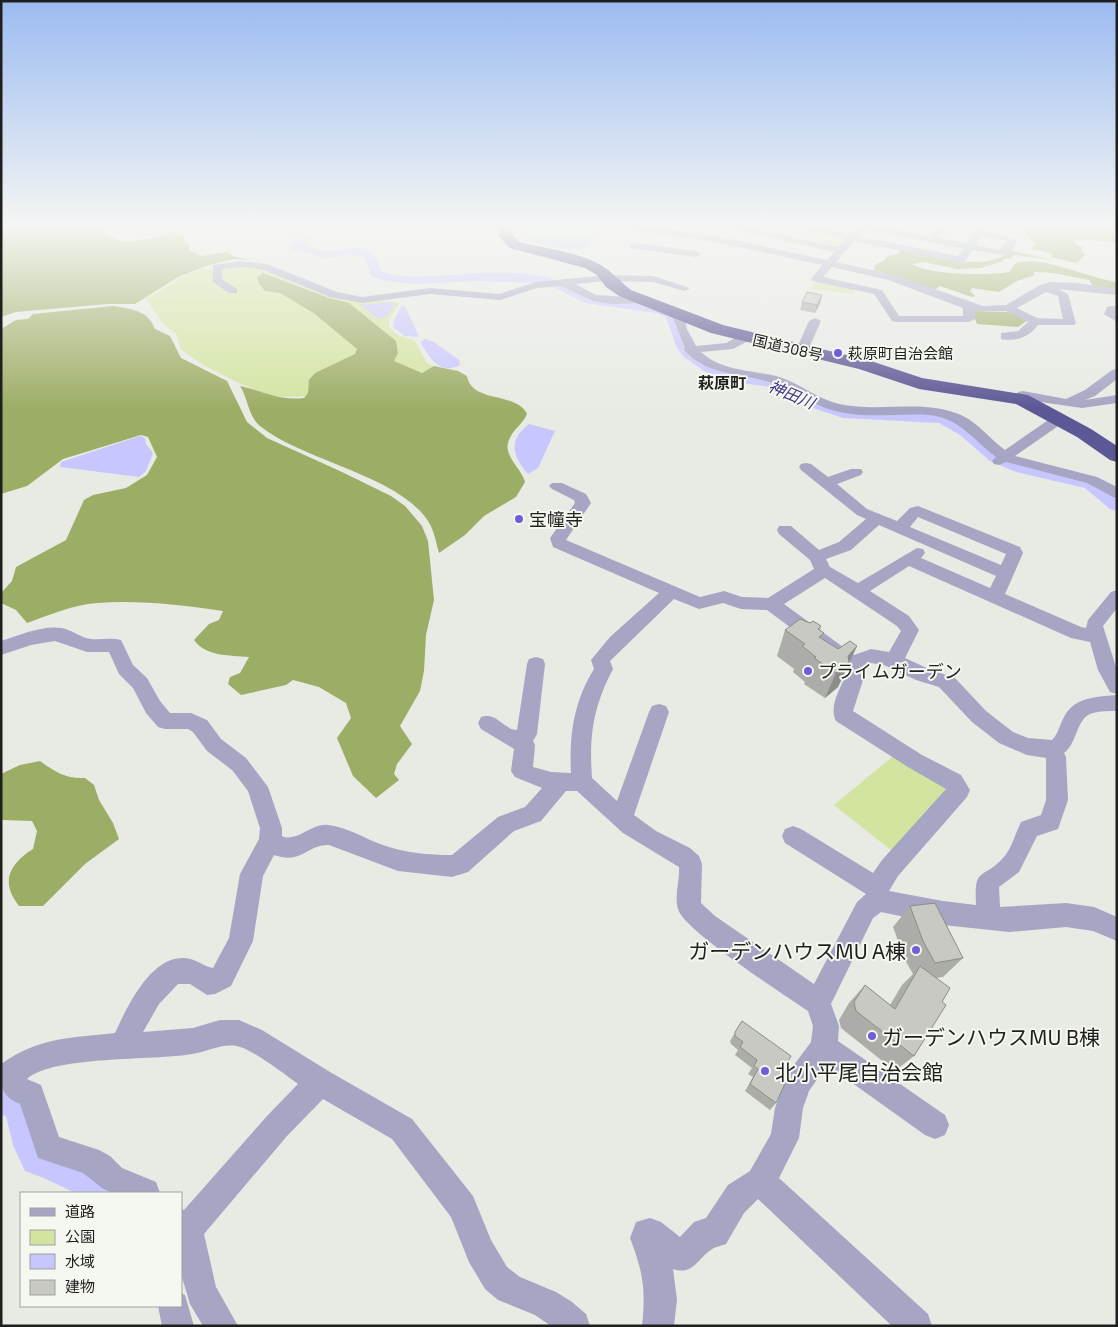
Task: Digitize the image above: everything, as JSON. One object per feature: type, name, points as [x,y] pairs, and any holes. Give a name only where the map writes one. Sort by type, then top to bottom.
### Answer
[{"type":"highway","name":"国道308号","points":[[614,286],[618,290],[666,307],[701,324],[746,337],[865,366],[923,385],[1021,399],[1112,449]]},
{"type":"street","points":[[225,286],[233,291]]},
{"type":"street","points":[[312,286],[334,295],[362,300],[430,291],[500,297],[533,286]]},
{"type":"street","points":[[569,286],[586,295],[602,300],[642,300]]},
{"type":"street","points":[[678,286],[685,288]]},
{"type":"street","points":[[849,286],[878,292],[895,319],[969,318],[969,306]]},
{"type":"street","points":[[878,292],[883,286]]},
{"type":"street","points":[[904,286],[922,298],[991,310],[1008,308],[1044,287],[1055,286]]},
{"type":"street","points":[[1071,286],[1117,292]]},
{"type":"street","points":[[1008,308],[1035,321],[1070,323],[1063,294],[1044,287]]},
{"type":"street","points":[[909,320],[922,298]]},
{"type":"street","points":[[1117,309],[1111,309],[1110,314],[1117,319]]},
{"type":"street","points":[[678,314],[678,324],[686,350],[722,370],[775,380],[828,406],[858,410],[938,412],[956,418],[1004,459],[1086,478],[1117,494]]},
{"type":"street","points":[[802,350],[815,321]]},
{"type":"street","points":[[1005,336],[1021,340],[1035,321]]},
{"type":"street","points":[[686,350],[729,346],[746,337]]},
{"type":"street","points":[[1051,400],[1076,400],[1090,393],[1116,373]]},
{"type":"street","points":[[1021,399],[1023,395],[1088,405],[1117,399]]},
{"type":"street","points":[[1004,459],[1034,434],[1059,419]]},
{"type":"street","points":[[806,467],[862,512],[930,543],[1004,573]]},
{"type":"street","points":[[827,483],[856,472]]},
{"type":"street","points":[[557,486],[581,497],[583,503],[558,538],[559,543],[699,603],[724,597],[741,603],[771,604],[853,664],[857,671],[844,704],[843,714],[915,761],[953,781],[959,790],[890,868],[877,894],[865,910],[818,1003]]},
{"type":"street","points":[[900,528],[915,511],[918,511],[1014,551],[1015,553],[1004,573],[995,597]]},
{"type":"street","points":[[771,604],[876,519]]},
{"type":"street","points":[[785,530],[831,574],[903,621],[910,630],[894,660]]},
{"type":"street","points":[[857,592],[930,543]]},
{"type":"street","points":[[908,559],[1078,633],[1097,637]]},
{"type":"street","points":[[270,841],[281,849],[292,849],[306,844],[315,837],[330,835],[392,859],[452,866],[460,864],[506,824],[533,814],[571,782],[581,740],[585,706],[604,669],[600,660],[622,635],[655,610],[671,592]]},
{"type":"street","points":[[1117,596],[1094,625],[1112,682],[1117,687]]},
{"type":"street","points":[[1,648],[30,639],[54,635],[64,636],[78,644],[92,646],[115,645],[126,669],[140,683],[153,707],[165,720],[191,721],[200,726],[214,744],[239,764],[249,775],[257,787],[271,828],[270,841],[252,874],[241,941],[222,977],[215,981],[207,982],[195,972],[184,970],[169,975],[143,1002],[123,1045]]},
{"type":"street","points":[[853,664],[872,655],[894,660],[913,671],[948,682],[978,716],[1007,739],[1040,750],[1064,743],[1074,715],[1082,708],[1117,703]]},
{"type":"street","points":[[518,741],[527,734],[536,664]]},
{"type":"street","points":[[622,818],[655,710]]},
{"type":"street","points":[[488,722],[525,745],[522,771],[528,775],[571,782],[647,837],[686,858],[691,864],[687,903],[689,908],[706,924],[818,1003],[826,1026],[824,1047],[798,1083],[789,1108],[785,1138],[761,1182],[748,1186],[727,1209],[715,1233],[705,1233],[685,1255],[677,1255],[659,1238],[647,1233],[646,1238],[658,1270],[661,1300],[658,1326]]},
{"type":"street","points":[[989,918],[987,883],[994,875],[1007,870],[1017,858],[1029,829],[1050,822],[1057,800],[1056,757],[1051,748]]},
{"type":"street","points":[[793,836],[877,894],[943,913],[989,918],[1032,919],[1066,915],[1094,919],[1117,929]]},
{"type":"street","points":[[143,1192],[112,1178],[100,1166],[89,1160],[48,1148],[31,1095],[17,1089],[5,1077],[23,1064],[38,1057],[123,1045],[149,1046],[193,1041],[220,1033],[239,1033],[253,1039],[320,1082],[402,1129],[462,1207],[480,1251],[496,1278],[509,1289],[545,1303],[574,1326]]},
{"type":"street","points":[[824,1047],[935,1125]]},
{"type":"street","points":[[222,1326],[201,1293],[184,1232],[277,1126],[320,1082]]},
{"type":"street","points":[[761,1182],[916,1326]]},
{"type":"street","points":[[174,1307],[178,1326]]},
{"type":"green space","points":[[1,286],[164,286],[135,304],[107,304],[16,312],[1,317]]},
{"type":"green space","points":[[167,286],[302,286],[334,298],[345,300],[393,301],[399,303],[389,321],[389,327],[399,336],[414,340],[427,363],[435,367],[407,378],[309,396],[280,397],[268,395],[205,366],[184,352],[180,348],[176,333],[165,326],[146,299]]},
{"type":"green space","points":[[261,286],[297,286],[329,298],[349,303],[396,341],[398,353],[394,361],[422,373],[434,366],[458,371],[467,376],[471,385],[477,391],[514,402],[521,407],[527,414],[511,436],[508,446],[510,456],[525,482],[516,497],[484,516],[465,535],[439,553],[428,521],[414,505],[373,480],[300,449],[260,426],[253,417],[240,386],[279,397],[304,398],[308,393],[309,380],[315,373],[355,354],[357,349],[315,314],[280,293],[265,291]]},
{"type":"green space","points":[[813,286],[841,286],[856,289],[853,294],[810,289]]},
{"type":"green space","points":[[923,286],[1009,286],[999,292],[972,288],[970,291],[975,296],[972,297],[940,286],[935,290]]},
{"type":"green space","points":[[1093,286],[1117,286],[1117,290]]},
{"type":"green space","points":[[113,306],[143,314],[155,329],[170,336],[181,358],[227,381],[247,422],[267,438],[391,496],[405,506],[422,526],[428,541],[434,600],[426,635],[424,671],[420,691],[400,726],[412,744],[397,764],[394,774],[399,780],[376,798],[353,776],[337,738],[351,718],[346,703],[319,687],[293,680],[286,685],[241,695],[228,684],[230,677],[240,673],[249,657],[219,654],[205,650],[194,640],[209,624],[219,620],[223,611],[129,602],[97,603],[70,608],[27,623],[16,610],[1,603],[1,593],[12,581],[16,567],[66,540],[84,500],[93,495],[126,488],[147,475],[157,457],[148,437],[141,435],[63,459],[27,486],[1,494],[1,354],[3,354],[1,353],[1,329],[16,320],[28,319],[33,314]]},
{"type":"green space","points":[[972,311],[1008,312],[1028,320],[1018,327],[977,324]]},
{"type":"green space","points":[[898,752],[952,789],[896,854],[834,805]]},
{"type":"green space","points":[[40,761],[61,774],[85,778],[94,785],[99,800],[113,823],[119,839],[85,864],[43,906],[19,906],[10,889],[10,874],[18,861],[33,849],[37,831],[32,821],[2,820],[1,774],[20,765]]},
{"type":"water","points":[[391,302],[395,304],[387,316],[379,319],[361,305]]},
{"type":"water","points":[[401,306],[405,306],[419,337],[405,336],[393,327]]},
{"type":"water","points":[[425,339],[434,342],[459,360],[460,365],[452,368],[440,366],[431,358],[420,342]]},
{"type":"water","points":[[529,424],[555,431],[538,468],[528,474],[518,461],[515,442],[522,430]]},
{"type":"water","points":[[140,436],[145,438],[146,444],[153,453],[146,471],[139,477],[60,467],[61,462]]},
{"type":"building","points":[[807,292],[822,295],[817,305],[802,302]]},
{"type":"building","points":[[800,619],[810,623],[813,621],[821,626],[818,629],[824,633],[819,637],[838,649],[850,641],[857,646],[848,656],[849,662],[836,673],[814,658],[816,657],[802,646],[805,644],[785,630]]},
{"type":"building","points":[[935,903],[963,958],[935,963],[923,941],[910,906]]},
{"type":"building","points":[[920,966],[950,988],[942,1002],[946,1005],[914,1056],[856,1011],[854,1002],[865,985],[895,1009]]},
{"type":"building","name":"北小平尾自治会館","points":[[742,1021],[791,1056],[782,1072],[788,1077],[776,1103],[750,1084],[758,1069],[754,1066],[757,1060],[740,1047],[743,1042],[735,1036],[735,1032]]},
{"type":"waterway","name":"神田川","points":[[562,286],[590,300],[601,303],[650,307],[672,315],[682,345],[689,354],[709,368],[734,377],[774,383],[784,387],[801,399],[843,413],[943,418],[966,431],[996,457],[1022,468],[1091,484],[1117,505]]},
{"type":"waterway","points":[[1,1098],[16,1101],[23,1115],[30,1145],[37,1159],[50,1162],[110,1192]]},
{"type":"place","name":"萩原町自治会館","points":[[838,353]]},
{"type":"place","name":"宝幢寺","points":[[519,519]]},
{"type":"place","name":"プライムガーデン","points":[[808,671]]},
{"type":"place","name":"ガーデンハウスMU A棟","points":[[916,950]]},
{"type":"place","name":"ガーデンハウスMU B棟","points":[[872,1036]]},
{"type":"place","name":"北小平尾自治会館","points":[[765,1071]]},
{"type":"district","name":"萩原町","points":[[722,382]]}]
